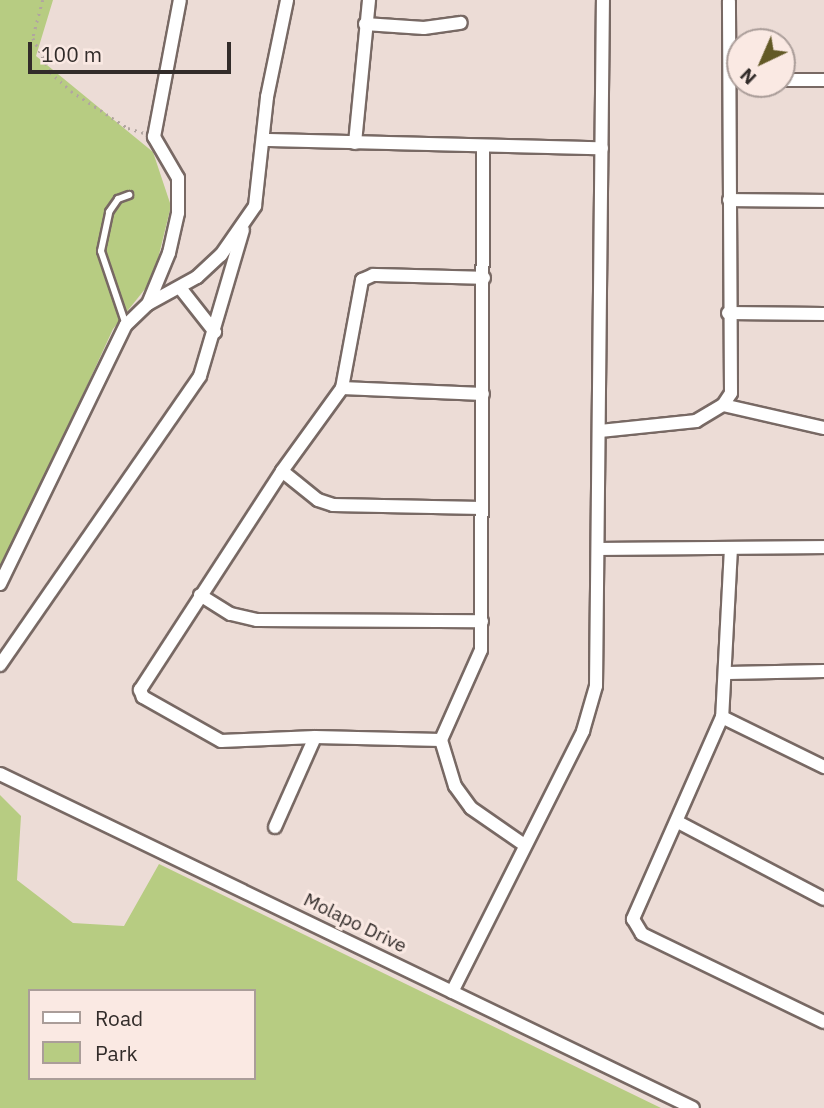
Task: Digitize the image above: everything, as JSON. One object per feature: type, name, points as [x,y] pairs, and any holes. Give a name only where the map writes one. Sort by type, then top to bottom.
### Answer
[{"type":"street","points":[[148,304],[169,253],[180,192],[178,178],[153,137],[180,0]]},
{"type":"street","points":[[0,584],[126,325],[148,304],[181,289],[220,255],[244,225],[254,206],[265,140],[267,97],[288,0]]},
{"type":"street","points":[[355,143],[369,0]]},
{"type":"street","points":[[452,992],[523,844],[583,731],[596,686],[601,549],[603,0]]},
{"type":"street","points":[[729,0],[731,28]]},
{"type":"street","points":[[365,24],[424,28],[461,23]]},
{"type":"street","points":[[796,80],[824,80]]},
{"type":"street","points":[[600,431],[696,421],[723,405],[733,383],[728,313],[733,98]]},
{"type":"street","points":[[265,140],[603,148]]},
{"type":"street","points":[[484,146],[482,621],[476,668],[441,740],[454,786],[471,808],[523,844]]},
{"type":"street","points":[[729,200],[824,201]]},
{"type":"street","points":[[0,665],[200,376],[244,225]]},
{"type":"street","points":[[441,740],[315,737],[221,741],[143,697],[142,679],[282,471],[342,388],[357,290],[365,278],[484,278]]},
{"type":"street","points":[[181,289],[215,332]]},
{"type":"street","points":[[728,313],[824,314]]},
{"type":"street","points":[[342,388],[483,394]]},
{"type":"street","points":[[723,405],[824,428]]},
{"type":"street","points":[[282,471],[318,500],[333,505],[482,508]]},
{"type":"street","points":[[601,549],[824,547]]},
{"type":"street","points":[[731,548],[727,673],[722,717],[678,822],[635,910],[636,928],[824,1022]]},
{"type":"street","points":[[200,594],[231,614],[257,620],[482,621]]},
{"type":"street","points":[[727,673],[824,671]]},
{"type":"street","points":[[722,717],[824,767]]},
{"type":"street","points":[[275,827],[315,737]]},
{"type":"street","name":"Molapo Drive","points":[[0,774],[693,1108]]},
{"type":"street","points":[[678,822],[824,899]]},
{"type":"lane","points":[[126,325],[101,251],[109,212],[118,199],[129,195]]},
{"type":"path","points":[[43,0],[33,38],[50,72],[128,128],[153,137]]},
{"type":"green space","points":[[0,0],[53,0],[36,56],[153,152],[171,206],[153,279],[113,329],[0,575]]},
{"type":"green space","points":[[0,795],[21,816],[17,880],[73,923],[124,926],[159,864],[661,1108],[0,1108]]}]
